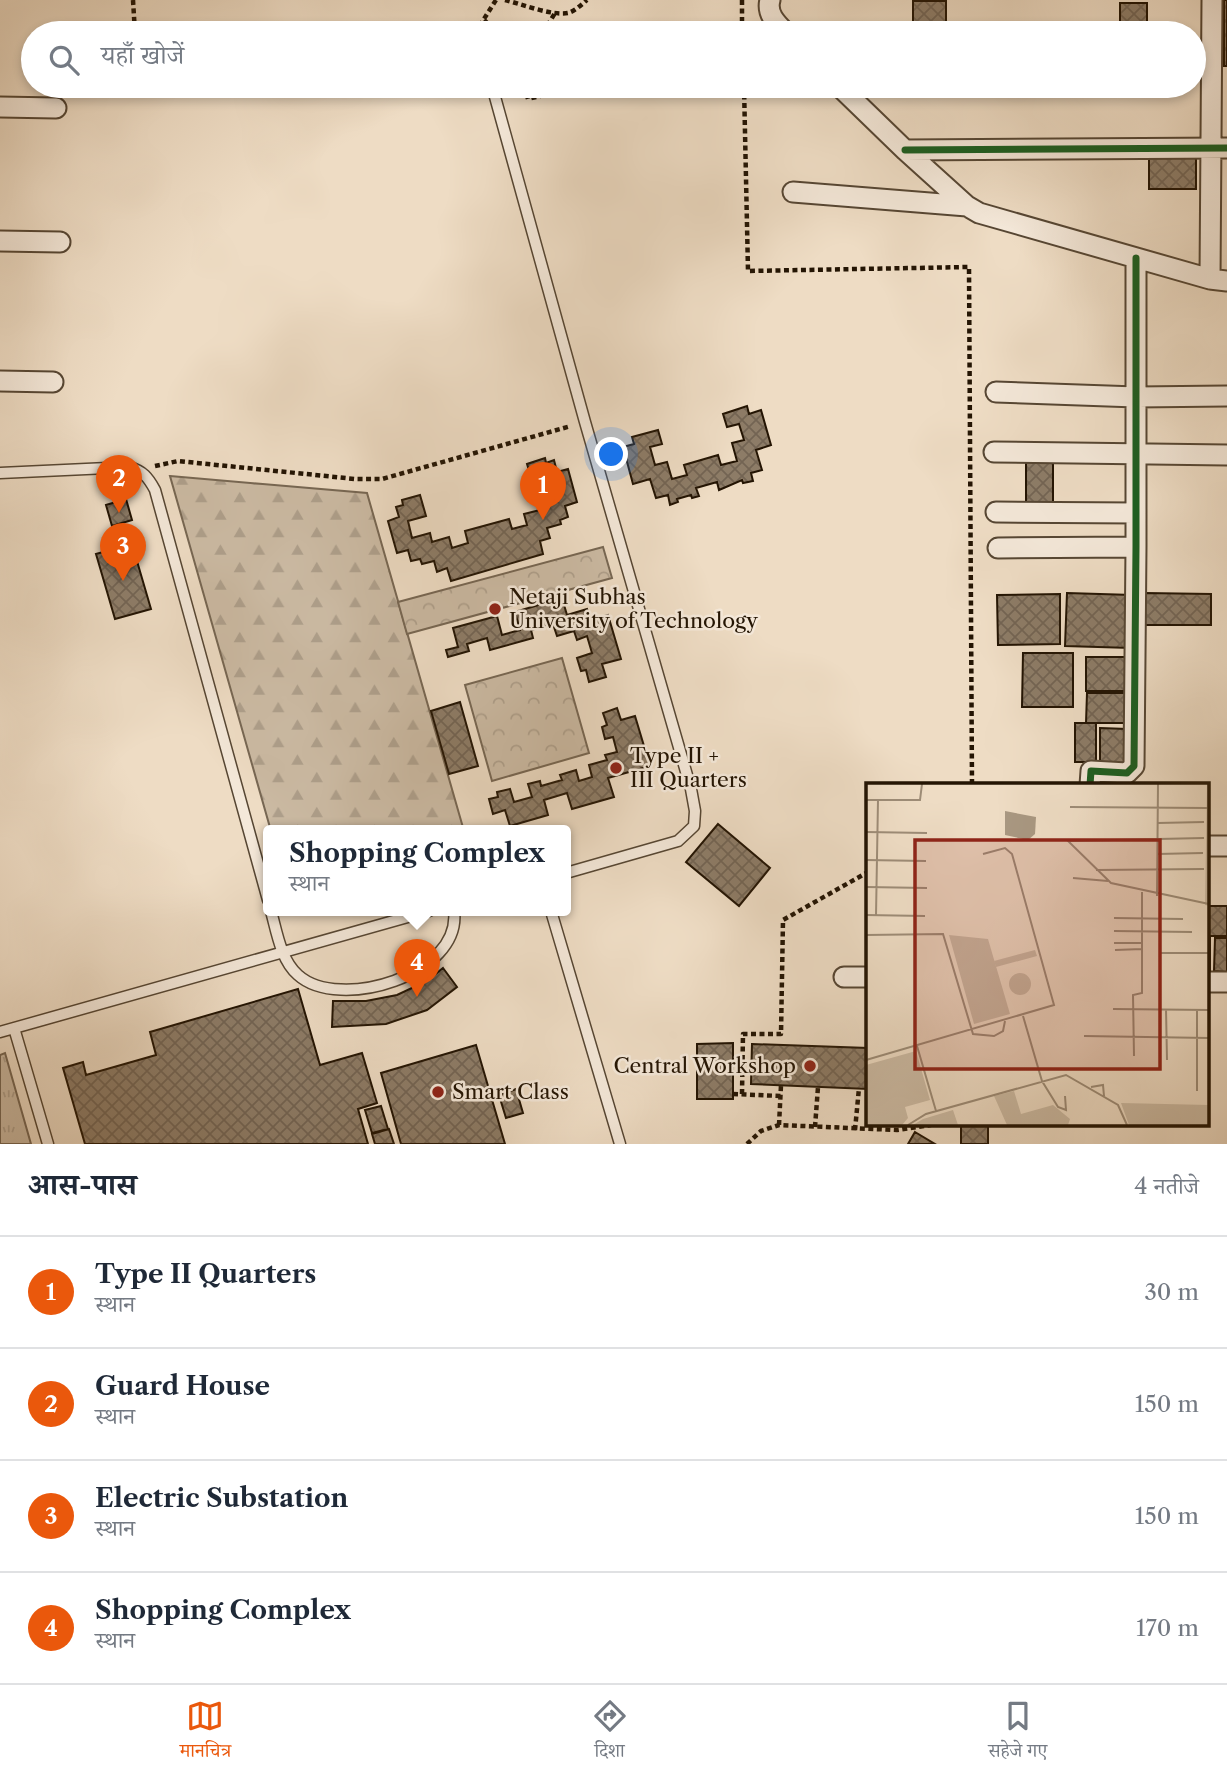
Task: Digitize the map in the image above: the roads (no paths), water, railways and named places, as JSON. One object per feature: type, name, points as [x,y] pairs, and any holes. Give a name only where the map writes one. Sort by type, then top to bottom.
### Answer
[{"type":"street","points":[[770,0],[768,6],[775,21]]},
{"type":"street","points":[[851,98],[967,206],[992,218],[1218,280],[1219,71],[1212,0]]},
{"type":"street","points":[[0,107],[56,108]]},
{"type":"street","points":[[905,150],[1218,148]]},
{"type":"street","points":[[793,192],[967,206]]},
{"type":"street","points":[[0,241],[60,242]]},
{"type":"street","points":[[1090,783],[1091,771],[1127,773],[1134,766],[1136,258]]},
{"type":"street","points":[[0,381],[52,382]]},
{"type":"street","points":[[996,392],[1136,397],[1227,396]]},
{"type":"street","points":[[994,452],[1227,455]]},
{"type":"street","points":[[996,512],[1136,513]]},
{"type":"street","points":[[998,548],[1136,547]]},
{"type":"street","points":[[844,977],[866,977]]},
{"type":"lane","points":[[495,98],[691,789],[695,820],[689,833],[678,841],[571,872]]},
{"type":"lane","points":[[0,473],[129,467],[141,471],[149,479],[155,489],[263,882]]},
{"type":"lane","points":[[272,916],[283,953],[292,969],[311,983],[341,989],[378,986],[412,973],[439,954],[448,943],[454,916]]},
{"type":"lane","points":[[0,1032],[412,916]]},
{"type":"lane","points":[[552,916],[620,1144]]},
{"type":"lane","points":[[14,1028],[48,1144]]},
{"type":"place","name":"Guard House","points":[[119,513]]},
{"type":"place","name":"Type II Quarters","points":[[543,520]]},
{"type":"place","name":"Electric Substation","points":[[123,581]]},
{"type":"place","name":"Netaji Subhas University of Technology","points":[[495,609]]},
{"type":"place","name":"Type II + III Quarters","points":[[616,768]]},
{"type":"place","name":"Shopping Complex","points":[[417,997]]},
{"type":"place","name":"Central Workshop","points":[[810,1066]]},
{"type":"place","name":"Smart Class","points":[[438,1092]]}]
